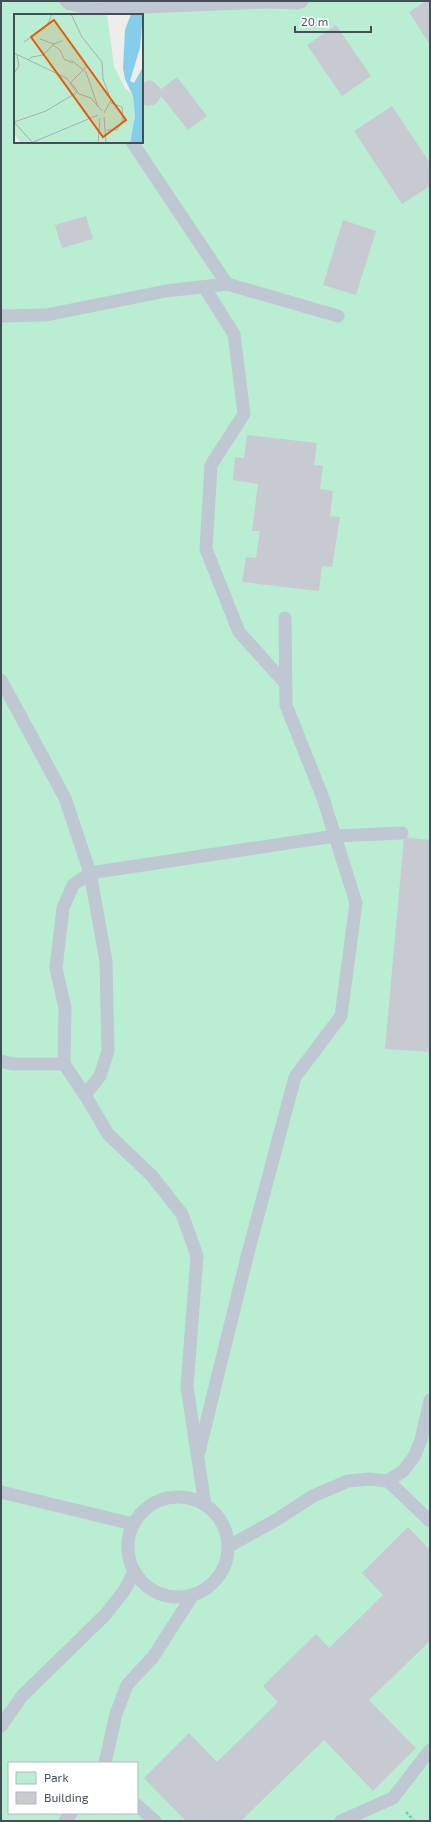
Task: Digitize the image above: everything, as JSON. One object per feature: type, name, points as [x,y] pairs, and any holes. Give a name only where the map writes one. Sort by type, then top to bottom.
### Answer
[{"type":"lane","points":[[66,1],[70,4],[95,9],[268,2],[298,3],[302,1]]},
{"type":"lane","points":[[133,143],[227,284]]},
{"type":"lane","points":[[1,316],[46,315],[166,291],[227,284],[338,316]]},
{"type":"lane","points":[[204,287],[234,334],[244,414],[212,464],[206,549],[239,632],[286,683]]},
{"type":"lane","points":[[198,1457],[248,1253],[295,1077],[341,1016],[356,903],[323,798],[286,705],[285,618]]},
{"type":"lane","points":[[1,680],[65,798],[90,873],[106,961],[108,1051],[100,1076],[85,1095]]},
{"type":"lane","points":[[205,1505],[187,1387],[196,1256],[182,1214],[152,1176],[108,1134],[85,1095],[64,1064],[65,1008],[56,968],[63,908],[73,885],[90,873],[335,836],[402,833]]},
{"type":"lane","points":[[1,1061],[12,1064],[64,1064]]},
{"type":"lane","points":[[388,1481],[403,1472],[414,1457],[421,1440],[430,1400]]},
{"type":"lane","points":[[229,1546],[276,1520],[312,1496],[348,1481],[370,1479],[388,1481],[430,1521]]},
{"type":"lane","points":[[1,1492],[133,1524]]},
{"type":"lane","points":[[174,1497],[190,1498],[205,1505],[218,1516],[226,1530],[229,1546],[227,1562],[219,1577],[208,1588],[193,1595],[176,1597],[160,1594],[145,1585],[134,1572],[128,1551],[128,1539],[133,1524],[144,1510],[157,1501],[174,1497]]},
{"type":"lane","points":[[1,1726],[22,1696],[105,1615],[124,1591],[134,1572]]},
{"type":"lane","points":[[105,1762],[116,1714],[127,1685],[153,1657],[193,1595]]},
{"type":"lane","points":[[341,1821],[393,1798],[430,1750]]},
{"type":"lane","points":[[138,1806],[155,1821]]},
{"type":"green space","points":[[1,1],[430,1],[430,1821],[1,1821]]},
{"type":"building","points":[[426,1],[430,1],[430,45],[409,12]]},
{"type":"building","points":[[336,25],[371,76],[342,96],[307,45]]},
{"type":"building","points":[[177,77],[207,116],[188,130],[161,96],[157,103],[153,105],[148,106],[143,104],[143,83],[150,80],[161,89]]},
{"type":"building","points":[[392,106],[430,163],[430,186],[402,204],[354,131]]},
{"type":"building","points":[[86,216],[93,239],[62,248],[55,225]]},
{"type":"building","points":[[343,220],[376,231],[356,295],[323,285]]},
{"type":"building","points":[[247,435],[317,443],[314,465],[323,466],[320,489],[333,491],[330,516],[340,517],[332,567],[322,566],[319,591],[242,582],[246,557],[256,558],[260,531],[252,531],[258,484],[233,480],[235,457],[244,458]]},
{"type":"building","points":[[404,837],[430,840],[430,1052],[385,1049]]},
{"type":"building","points":[[408,1527],[430,1550],[430,1641],[369,1700],[416,1748],[373,1791],[324,1740],[241,1821],[186,1821],[144,1778],[189,1733],[217,1762],[278,1702],[263,1686],[316,1634],[329,1648],[383,1595],[362,1573]]}]
